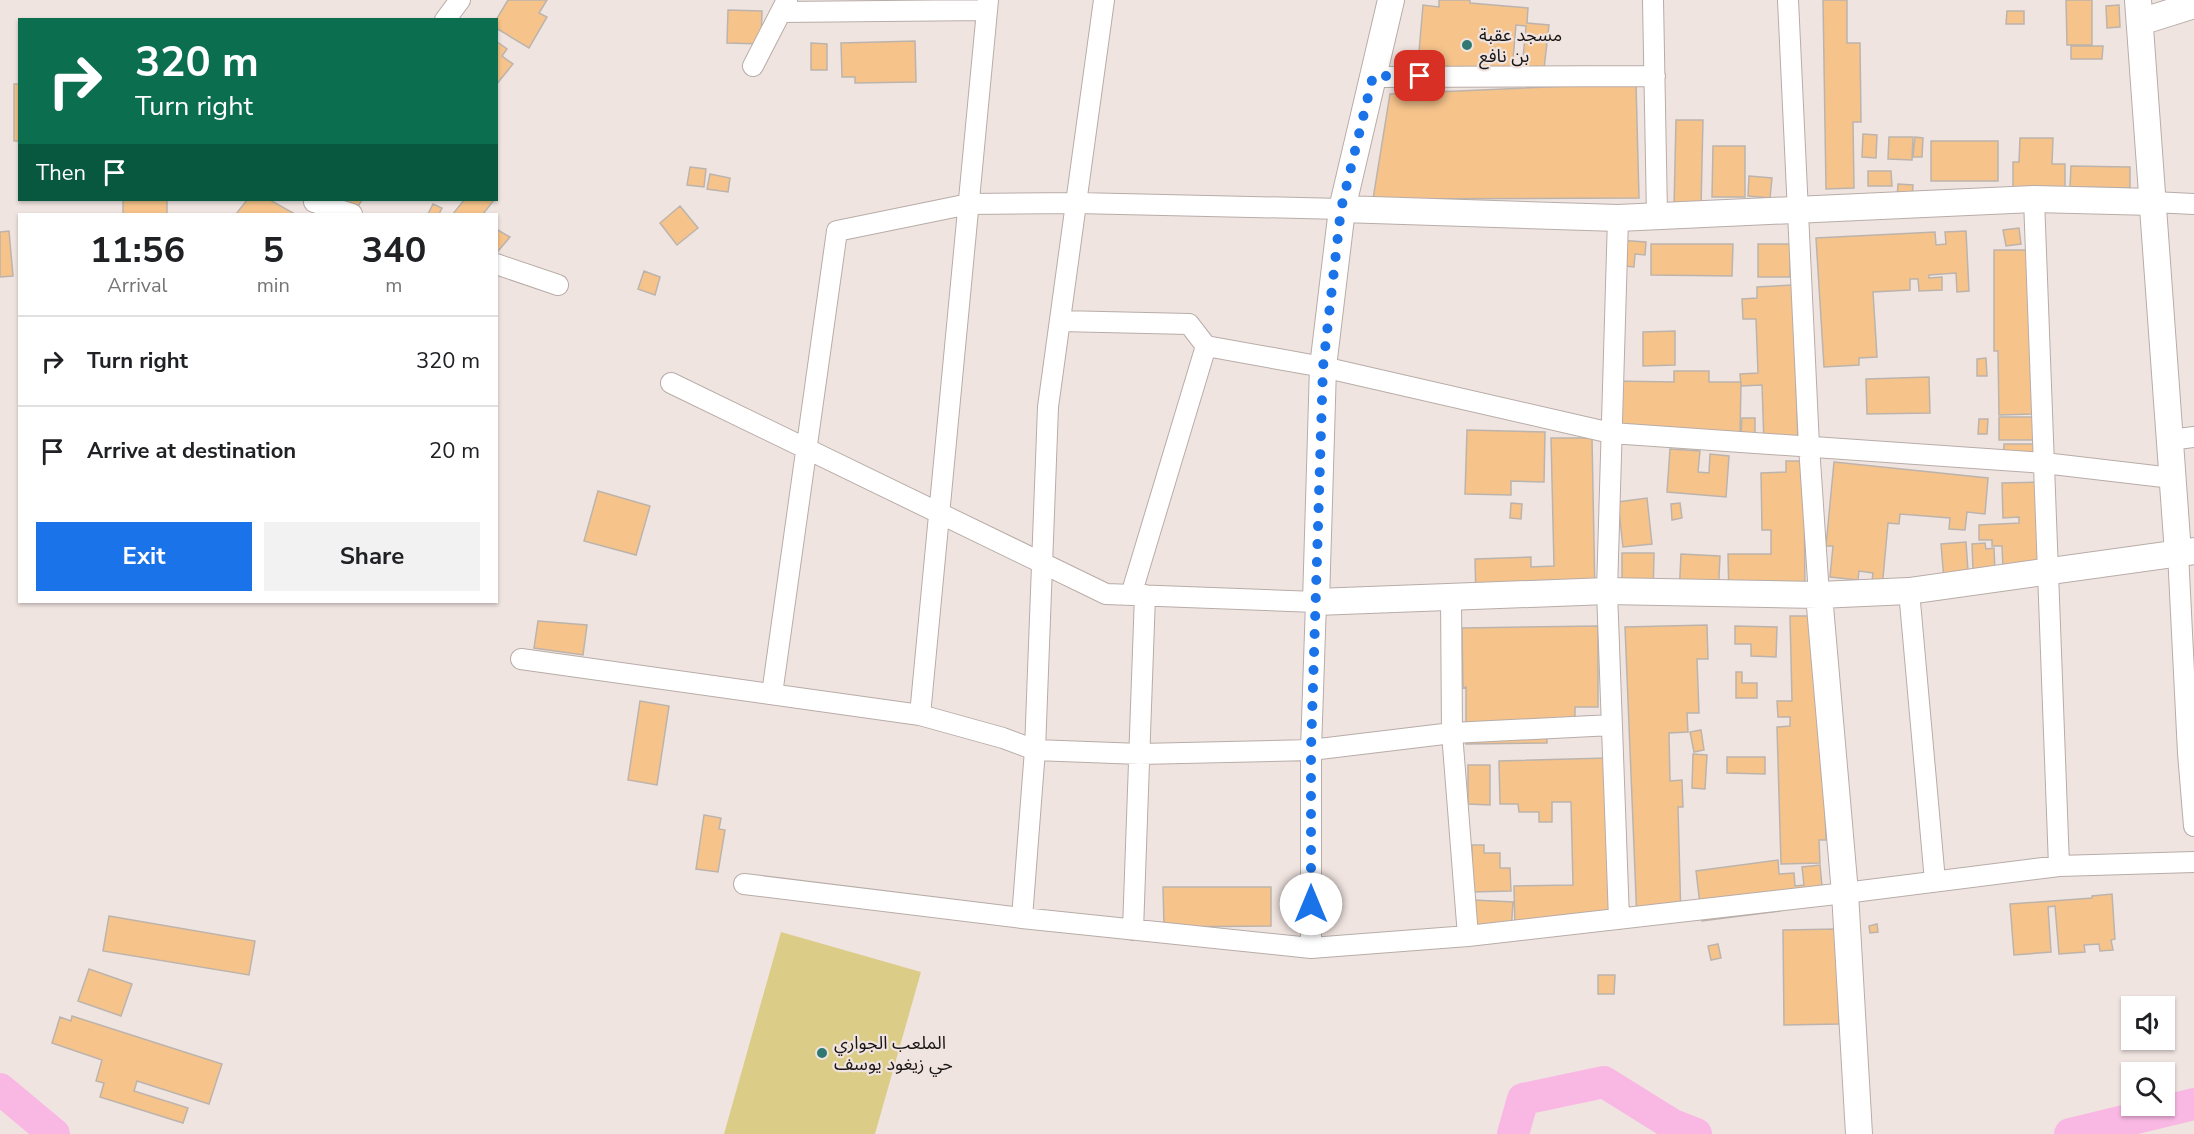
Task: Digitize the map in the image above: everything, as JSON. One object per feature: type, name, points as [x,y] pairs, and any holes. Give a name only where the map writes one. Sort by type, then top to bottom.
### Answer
[{"type":"street","points":[[446,18],[460,0]]},
{"type":"street","points":[[1022,918],[1035,750],[1048,407],[1104,0]]},
{"type":"street","points":[[1311,948],[1311,750],[1323,367],[1341,209],[1391,0]]},
{"type":"street","points":[[1653,0],[1657,215]]},
{"type":"street","points":[[1788,0],[1809,446],[1845,893],[1859,1133]]},
{"type":"street","points":[[753,66],[784,6],[988,5],[920,715]]},
{"type":"street","points":[[2194,5],[2139,11],[2153,202],[2182,439],[2172,478],[2186,552],[2194,826]]},
{"type":"street","points":[[1373,76],[1655,76]]},
{"type":"street","points":[[2034,199],[2059,866]]},
{"type":"street","points":[[772,694],[837,231],[969,204],[1341,209],[1618,218],[2034,199],[2194,204]]},
{"type":"street","points":[[313,205],[348,213]]},
{"type":"street","points":[[1618,218],[1606,591],[1619,919]]},
{"type":"street","points":[[498,265],[558,285]]},
{"type":"street","points":[[1060,321],[1189,324],[1206,346],[1323,367],[1611,433],[2044,463],[2172,478]]},
{"type":"street","points":[[1133,930],[1140,754],[1138,595],[1206,346]]},
{"type":"street","points":[[671,383],[1106,594],[1316,602],[1606,591],[1820,595],[1910,591],[2186,552]]},
{"type":"street","points":[[1910,591],[1935,882]]},
{"type":"street","points":[[1450,597],[1452,733],[1468,936]]},
{"type":"street","points":[[521,659],[920,715],[1003,738],[1035,750],[1140,754],[1311,750],[1452,733],[1612,725]]},
{"type":"street","points":[[744,884],[1022,918],[1311,948],[1468,936],[2059,866],[2194,862]]},
{"type":"shaded area","name":"الملعب الجواري حي زيغود يوسف","points":[[781,932],[921,972],[875,1134],[724,1134]]},
{"type":"building","points":[[508,0],[547,0],[539,13],[547,17],[529,48],[498,29],[497,18]]},
{"type":"building","name":"مسجد عقبة بن نافع","points":[[1439,0],[1470,0],[1470,3],[1528,8],[1527,23],[1549,25],[1544,69],[1522,69],[1526,26],[1516,25],[1512,72],[1418,64],[1423,5],[1439,7]]},
{"type":"building","points":[[1823,0],[1847,0],[1847,43],[1860,43],[1861,122],[1853,122],[1854,188],[1826,189]]},
{"type":"building","points":[[2066,0],[2092,0],[2092,45],[2067,45]]},
{"type":"building","points":[[2119,5],[2120,27],[2107,28],[2106,6]]},
{"type":"building","points":[[728,10],[762,11],[761,44],[727,43]]},
{"type":"building","points":[[2007,11],[2024,11],[2024,24],[2006,24]]},
{"type":"building","points":[[915,41],[916,82],[855,83],[855,77],[842,77],[841,43]]},
{"type":"building","points":[[498,42],[507,49],[502,56],[513,64],[498,83]]},
{"type":"building","points":[[811,43],[827,44],[827,70],[811,70]]},
{"type":"building","points":[[2071,46],[2103,46],[2102,59],[2071,59]]},
{"type":"building","points":[[1636,83],[1639,198],[1373,199],[1390,94]]},
{"type":"building","points":[[14,84],[18,84],[18,141],[14,141]]},
{"type":"building","points":[[1676,120],[1703,120],[1701,208],[1674,208]]},
{"type":"building","points":[[1863,134],[1877,135],[1876,158],[1862,157]]},
{"type":"building","points":[[1889,137],[1913,137],[1912,160],[1888,159]]},
{"type":"building","points":[[1915,137],[1923,138],[1922,157],[1913,157]]},
{"type":"building","points":[[2020,138],[2053,138],[2052,164],[2065,164],[2065,188],[2013,188],[2013,162],[2019,162]]},
{"type":"building","points":[[1931,141],[1998,141],[1998,181],[1931,181]]},
{"type":"building","points":[[1713,146],[1745,146],[1745,197],[1712,197]]},
{"type":"building","points":[[2071,166],[2130,167],[2130,188],[2070,187]]},
{"type":"building","points":[[690,167],[706,169],[704,187],[687,185]]},
{"type":"building","points":[[1868,171],[1891,171],[1892,186],[1868,186]]},
{"type":"building","points":[[710,174],[730,178],[728,192],[707,189]]},
{"type":"building","points":[[1749,176],[1772,178],[1770,198],[1748,196]]},
{"type":"building","points":[[1898,184],[1913,185],[1912,199],[1897,198]]},
{"type":"building","points":[[123,201],[167,201],[167,213],[123,213]]},
{"type":"building","points":[[246,201],[272,201],[293,213],[237,213]]},
{"type":"building","points":[[340,201],[361,201],[355,211]]},
{"type":"building","points":[[463,201],[493,201],[484,213],[454,213]]},
{"type":"building","points":[[433,204],[442,208],[440,213],[428,213]]},
{"type":"building","points":[[680,206],[698,228],[677,245],[660,223]]},
{"type":"building","points":[[2019,228],[2021,244],[2006,246],[2003,230]]},
{"type":"building","points":[[498,230],[510,237],[498,251]]},
{"type":"building","points":[[9,231],[13,276],[0,277],[0,232]]},
{"type":"building","points":[[1966,231],[1969,291],[1957,292],[1956,273],[1929,275],[1929,278],[1942,277],[1942,290],[1919,291],[1918,279],[1910,279],[1910,290],[1873,292],[1877,357],[1859,358],[1859,365],[1824,367],[1816,238],[1935,232],[1936,245],[1946,244],[1945,232]]},
{"type":"building","points":[[1617,240],[1646,242],[1645,255],[1635,254],[1634,267],[1615,265]]},
{"type":"building","points":[[1651,244],[1733,244],[1732,276],[1651,275]]},
{"type":"building","points":[[1758,244],[1790,244],[1790,277],[1758,277]]},
{"type":"building","points":[[1994,250],[2030,250],[2034,414],[1999,415],[1998,351],[1994,351]]},
{"type":"building","points":[[644,271],[660,277],[655,295],[638,289]]},
{"type":"building","points":[[1793,285],[1798,443],[1764,444],[1762,385],[1741,386],[1740,374],[1758,373],[1756,319],[1743,319],[1742,299],[1757,298],[1757,287]]},
{"type":"building","points":[[1675,331],[1675,365],[1643,366],[1643,332]]},
{"type":"building","points":[[1986,358],[1987,376],[1977,376],[1977,359]]},
{"type":"building","points":[[1674,371],[1709,371],[1709,382],[1741,382],[1740,437],[1614,426],[1615,381],[1674,382]]},
{"type":"building","points":[[1929,377],[1930,413],[1867,414],[1866,379]]},
{"type":"building","points":[[1999,417],[2035,417],[2035,440],[1999,440]]},
{"type":"building","points":[[1742,418],[1755,418],[1755,436],[1741,436]]},
{"type":"building","points":[[1979,419],[1988,419],[1987,434],[1978,434]]},
{"type":"building","points":[[1467,430],[1545,432],[1544,482],[1511,481],[1511,495],[1465,494]]},
{"type":"building","points":[[1551,438],[1592,438],[1595,596],[1476,601],[1475,559],[1531,557],[1531,567],[1554,566]]},
{"type":"building","points":[[2004,444],[2035,444],[2035,467],[2003,467]]},
{"type":"building","points":[[1670,449],[1700,451],[1698,472],[1709,473],[1710,454],[1729,456],[1726,497],[1667,492]]},
{"type":"building","points":[[1786,461],[1804,461],[1805,599],[1729,600],[1728,554],[1771,554],[1771,530],[1762,530],[1761,473],[1786,472]]},
{"type":"building","points":[[1834,462],[1988,478],[1985,514],[1967,512],[1965,530],[1949,529],[1950,518],[1900,514],[1899,524],[1888,523],[1882,589],[1871,588],[1873,573],[1859,571],[1858,580],[1830,577],[1833,546],[1826,546]]},
{"type":"building","points":[[2041,482],[2044,566],[2003,568],[2002,546],[1992,546],[1992,540],[1979,540],[1979,525],[2019,523],[2019,517],[2003,518],[2002,483]]},
{"type":"building","points":[[598,491],[650,506],[636,555],[584,541]]},
{"type":"building","points":[[1647,498],[1652,544],[1623,547],[1618,502]]},
{"type":"building","points":[[1511,503],[1522,504],[1521,519],[1510,518]]},
{"type":"building","points":[[1680,503],[1682,518],[1672,520],[1671,504]]},
{"type":"building","points":[[1966,542],[1968,571],[1973,571],[1972,544],[1985,543],[1986,549],[1994,548],[1995,572],[1944,581],[1941,544]]},
{"type":"building","points":[[1622,553],[1654,553],[1653,600],[1622,600]]},
{"type":"building","points":[[1681,554],[1720,556],[1718,599],[1679,597]]},
{"type":"building","points":[[1790,616],[1819,616],[1826,840],[1819,840],[1820,863],[1781,864],[1777,727],[1790,726],[1790,717],[1778,717],[1777,701],[1792,701]]},
{"type":"building","points":[[538,621],[587,625],[583,655],[534,648]]},
{"type":"building","points":[[1707,625],[1708,659],[1697,659],[1699,713],[1687,713],[1688,732],[1669,733],[1670,781],[1682,780],[1683,807],[1678,807],[1681,920],[1637,921],[1625,627]]},
{"type":"building","points":[[1598,626],[1598,707],[1575,707],[1575,717],[1596,716],[1547,724],[1547,743],[1466,744],[1466,687],[1463,688],[1462,628]]},
{"type":"building","points":[[1735,626],[1777,627],[1776,657],[1751,656],[1751,644],[1735,644]]},
{"type":"building","points":[[1736,672],[1742,672],[1742,683],[1757,683],[1757,698],[1736,698]]},
{"type":"building","points":[[640,701],[669,706],[657,785],[628,780]]},
{"type":"building","points":[[1701,730],[1704,750],[1694,752],[1690,732]]},
{"type":"building","points":[[1693,754],[1707,755],[1705,789],[1692,788]]},
{"type":"building","points":[[1727,757],[1765,757],[1765,774],[1727,773]]},
{"type":"building","points":[[1607,758],[1612,928],[1515,931],[1514,886],[1573,885],[1571,802],[1552,802],[1552,822],[1539,822],[1539,812],[1519,812],[1518,804],[1500,804],[1499,761]]},
{"type":"building","points":[[1468,765],[1490,765],[1490,805],[1468,804]]},
{"type":"building","points":[[704,815],[721,818],[719,829],[725,830],[718,872],[696,869]]},
{"type":"building","points":[[1472,845],[1484,845],[1484,853],[1500,853],[1500,868],[1510,868],[1511,891],[1472,892]]},
{"type":"building","points":[[1778,860],[1779,874],[1794,873],[1795,886],[1804,885],[1802,867],[1820,865],[1822,886],[1830,885],[1832,902],[1702,921],[1696,871]]},
{"type":"building","points":[[1163,887],[1271,887],[1271,926],[1164,927]]},
{"type":"building","points":[[2112,894],[2115,939],[2111,940],[2113,950],[2100,951],[2099,944],[2084,945],[2085,952],[2059,954],[2055,906],[2048,907],[2051,952],[2014,955],[2010,904],[2092,898],[2092,896]]},
{"type":"building","points":[[1474,900],[1513,902],[1511,933],[1472,930]]},
{"type":"building","points":[[109,916],[255,941],[249,975],[103,951]]},
{"type":"building","points":[[1877,924],[1878,932],[1870,933],[1869,926]]},
{"type":"building","points":[[1837,929],[1839,1024],[1784,1025],[1783,930]]},
{"type":"building","points":[[1718,944],[1721,958],[1711,960],[1708,946]]},
{"type":"building","points":[[89,969],[132,984],[121,1016],[78,1001]]},
{"type":"building","points":[[1598,975],[1615,975],[1614,994],[1598,994]]},
{"type":"building","points":[[72,1016],[222,1064],[209,1104],[137,1081],[134,1091],[188,1108],[183,1123],[100,1097],[104,1083],[96,1081],[102,1060],[52,1043],[60,1017],[71,1021]]},
{"type":"waterway","points":[[1513,1134],[1523,1099],[1604,1082],[1673,1125],[1696,1134]]},
{"type":"waterway","points":[[0,1089],[54,1134]]},
{"type":"waterway","points":[[2070,1134],[2194,1104]]},
{"type":"place","name":"مسجد عقبة بن نافع","points":[[1467,45]]},
{"type":"place","name":"الملعب الجواري حي زيغود يوسف","points":[[822,1053]]},
{"type":"route","points":[[1311,904],[1311,750],[1323,367],[1341,209],[1373,76],[1420,76]]}]
